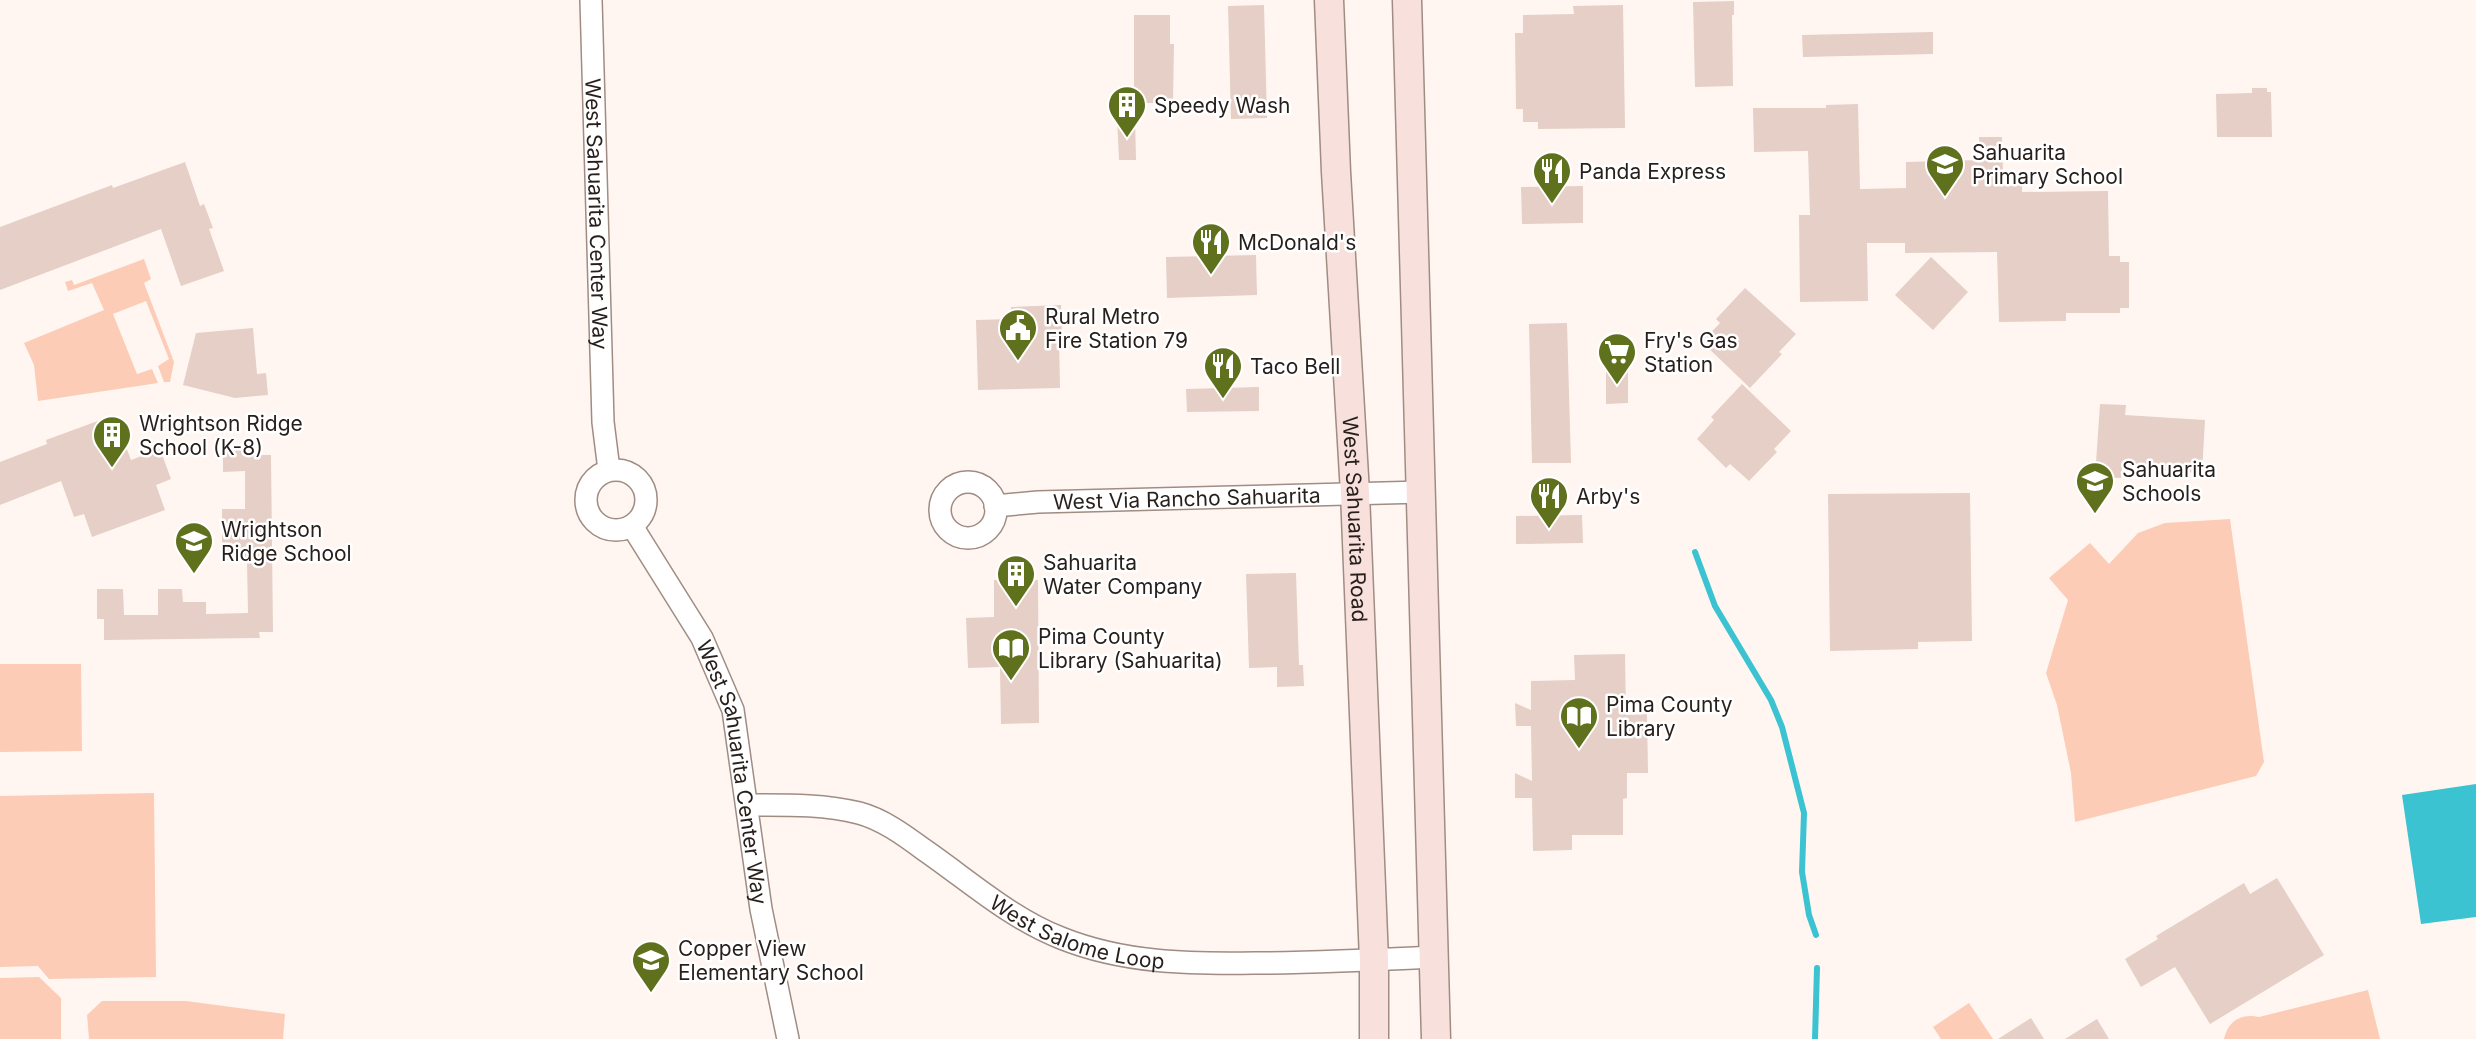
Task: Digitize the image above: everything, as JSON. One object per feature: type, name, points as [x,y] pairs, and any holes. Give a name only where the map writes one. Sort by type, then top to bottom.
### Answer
[{"type":"main road","name":"West Sahuarita Road","points":[[1329,0],[1355,493],[1374,960],[1374,1039]]},
{"type":"main road","points":[[1407,0],[1436,1039]]},
{"type":"street","name":"West Sahuarita Center Way","points":[[591,0],[603,422],[609,470]]},
{"type":"street","points":[[609,470],[626,471],[635,475],[646,492],[645,511],[632,526],[614,530],[605,528],[597,524],[587,508],[587,490],[598,475],[609,470]]},
{"type":"street","name":"West Via Rancho Sahuarita","points":[[995,506],[1038,502],[1422,492]]},
{"type":"street","name":"West Sahuarita Center Way","points":[[632,526],[702,638],[733,710],[761,909],[788,1039]]},
{"type":"street","name":"West Salome Loop","points":[[748,805],[812,805],[860,813],[897,830],[1012,914],[1059,938],[1090,949],[1133,958],[1194,964],[1434,957]]},
{"type":"shaded area","points":[[144,259],[151,279],[144,283],[174,362],[170,382],[164,382],[158,366],[169,359],[146,301],[113,314],[137,374],[152,369],[158,383],[38,401],[34,365],[24,343],[104,310],[92,283],[68,291],[65,282],[72,280],[74,285]]},
{"type":"shaded area","points":[[2230,519],[2264,762],[2256,776],[2075,822],[2071,773],[2057,705],[2046,673],[2068,600],[2049,578],[2090,543],[2109,564],[2138,533],[2165,523]]},
{"type":"shaded area","points":[[0,664],[81,664],[82,751],[0,752]]},
{"type":"shaded area","points":[[154,793],[156,977],[49,979],[38,966],[0,967],[0,796]]},
{"type":"shaded area","points":[[39,977],[61,998],[61,1039],[0,1039],[0,978]]},
{"type":"shaded area","points":[[2368,990],[2380,1039],[2224,1039],[2232,1023],[2241,1017],[2259,1017]]},
{"type":"shaded area","points":[[102,1001],[186,1001],[285,1014],[283,1039],[89,1039],[87,1015]]},
{"type":"shaded area","points":[[1969,1003],[1993,1039],[1941,1039],[1933,1027]]},
{"type":"water","points":[[2476,784],[2476,917],[2421,924],[2402,795]]},
{"type":"building","points":[[1734,1],[1733,86],[1695,87],[1693,2]]},
{"type":"building","points":[[1264,5],[1267,118],[1231,119],[1228,6]]},
{"type":"building","points":[[1623,5],[1625,128],[1538,129],[1538,122],[1523,122],[1523,109],[1516,109],[1515,33],[1523,33],[1523,15],[1574,14],[1573,6]]},
{"type":"building","points":[[1134,15],[1170,15],[1170,44],[1174,44],[1173,103],[1134,103]]},
{"type":"building","points":[[1933,32],[1933,54],[1803,57],[1802,35]]},
{"type":"building","points":[[2252,88],[2267,88],[2267,92],[2271,92],[2272,137],[2217,137],[2216,94],[2252,93]]},
{"type":"building","points":[[1858,104],[1860,189],[1906,188],[1906,162],[1980,160],[1979,137],[2002,137],[2003,176],[2022,175],[2022,192],[2108,191],[2109,256],[2120,256],[2120,262],[2129,262],[2129,308],[2120,308],[2120,313],[2066,313],[2066,321],[1999,322],[1997,252],[1905,253],[1905,243],[1867,243],[1868,301],[1800,302],[1799,215],[1810,215],[1808,151],[1754,152],[1753,108],[1826,108],[1826,105]]},
{"type":"building","name":"Speedy Wash","points":[[1117,118],[1135,118],[1136,160],[1119,160]]},
{"type":"building","points":[[185,162],[200,206],[204,204],[213,228],[209,229],[224,271],[181,286],[161,229],[0,290],[0,227],[112,185],[113,188]]},
{"type":"building","name":"Panda Express","points":[[1583,186],[1583,223],[1522,224],[1521,187]]},
{"type":"building","name":"McDonald's","points":[[1256,255],[1257,295],[1167,298],[1166,257]]},
{"type":"building","points":[[1931,257],[1968,292],[1933,330],[1895,295]]},
{"type":"building","points":[[1745,288],[1796,334],[1779,352],[1782,354],[1750,388],[1702,342],[1720,323],[1716,319]]},
{"type":"building","name":"Rural Metro Fire Station 79","points":[[1061,305],[1060,388],[978,390],[976,320],[1011,319],[1011,307]]},
{"type":"building","points":[[1567,323],[1571,463],[1532,463],[1529,324]]},
{"type":"building","points":[[253,328],[257,374],[266,373],[268,395],[235,398],[183,385],[196,333]]},
{"type":"building","name":"Fry's Gas Station","points":[[1606,369],[1628,369],[1628,403],[1606,404]]},
{"type":"building","points":[[1742,384],[1791,431],[1774,449],[1777,452],[1749,481],[1730,464],[1726,468],[1697,439],[1714,420],[1711,417]]},
{"type":"building","name":"Taco Bell","points":[[1259,387],[1259,411],[1187,412],[1186,389]]},
{"type":"building","points":[[2100,404],[2126,405],[2125,415],[2205,420],[2202,473],[2122,468],[2121,478],[2095,477]]},
{"type":"building","name":"Wrightson Ridge School (K-8)","points":[[114,415],[131,460],[160,449],[171,479],[156,485],[165,510],[92,537],[84,514],[74,517],[61,481],[0,505],[0,462],[47,444],[46,440]]},
{"type":"building","points":[[251,449],[251,455],[271,455],[273,632],[259,632],[260,638],[104,640],[104,619],[97,619],[97,589],[123,589],[124,615],[158,615],[158,589],[182,589],[183,602],[206,602],[206,614],[248,613],[247,560],[222,560],[222,509],[245,509],[245,471],[223,472],[223,450]]},
{"type":"building","points":[[1970,493],[1972,641],[1918,642],[1918,649],[1830,651],[1828,494]]},
{"type":"building","name":"Arby's","points":[[1582,515],[1583,543],[1516,544],[1516,516]]},
{"type":"building","points":[[1296,573],[1299,665],[1303,665],[1304,686],[1277,687],[1277,667],[1249,668],[1246,574]]},
{"type":"building","points":[[994,580],[1038,580],[1039,723],[1001,724],[1000,667],[968,668],[966,618],[994,617]]},
{"type":"building","name":"Pima County Library","points":[[1625,654],[1626,715],[1647,714],[1648,773],[1627,773],[1627,798],[1623,799],[1623,835],[1572,835],[1572,850],[1533,851],[1532,798],[1515,798],[1515,773],[1532,781],[1531,726],[1516,726],[1515,703],[1531,710],[1531,681],[1575,680],[1574,655]]},
{"type":"building","points":[[2277,878],[2324,955],[2210,1024],[2175,967],[2141,987],[2125,959],[2158,939],[2156,936],[2244,883],[2250,894]]},
{"type":"building","points":[[2031,1018],[2044,1039],[1998,1039]]},
{"type":"building","points":[[2097,1019],[2109,1039],[2065,1039]]},
{"type":"waterway","points":[[1695,552],[1715,606],[1771,700],[1782,727],[1804,813],[1802,872],[1809,915],[1816,935]]},
{"type":"waterway","points":[[1815,1039],[1817,968]]},
{"type":"place","name":"Speedy Wash","points":[[1127,139]]},
{"type":"place","name":"Sahuarita Primary School","points":[[1945,198]]},
{"type":"place","name":"Panda Express","points":[[1552,205]]},
{"type":"place","name":"McDonald's","points":[[1211,276]]},
{"type":"place","name":"Rural Metro Fire Station 79","points":[[1018,362]]},
{"type":"place","name":"Fry's Gas Station","points":[[1617,386]]},
{"type":"place","name":"Taco Bell","points":[[1223,400]]},
{"type":"place","name":"Wrightson Ridge School (K-8)","points":[[112,469]]},
{"type":"place","name":"Sahuarita Schools","points":[[2095,515]]},
{"type":"place","name":"Arby's","points":[[1549,530]]},
{"type":"place","name":"Wrightson Ridge School","points":[[194,575]]},
{"type":"place","name":"Sahuarita Water Company","points":[[1016,608]]},
{"type":"place","name":"Pima County Library (Sahuarita)","points":[[1011,682]]},
{"type":"place","name":"Pima County Library","points":[[1579,750]]},
{"type":"place","name":"Copper View Elementary School","points":[[651,994]]}]
